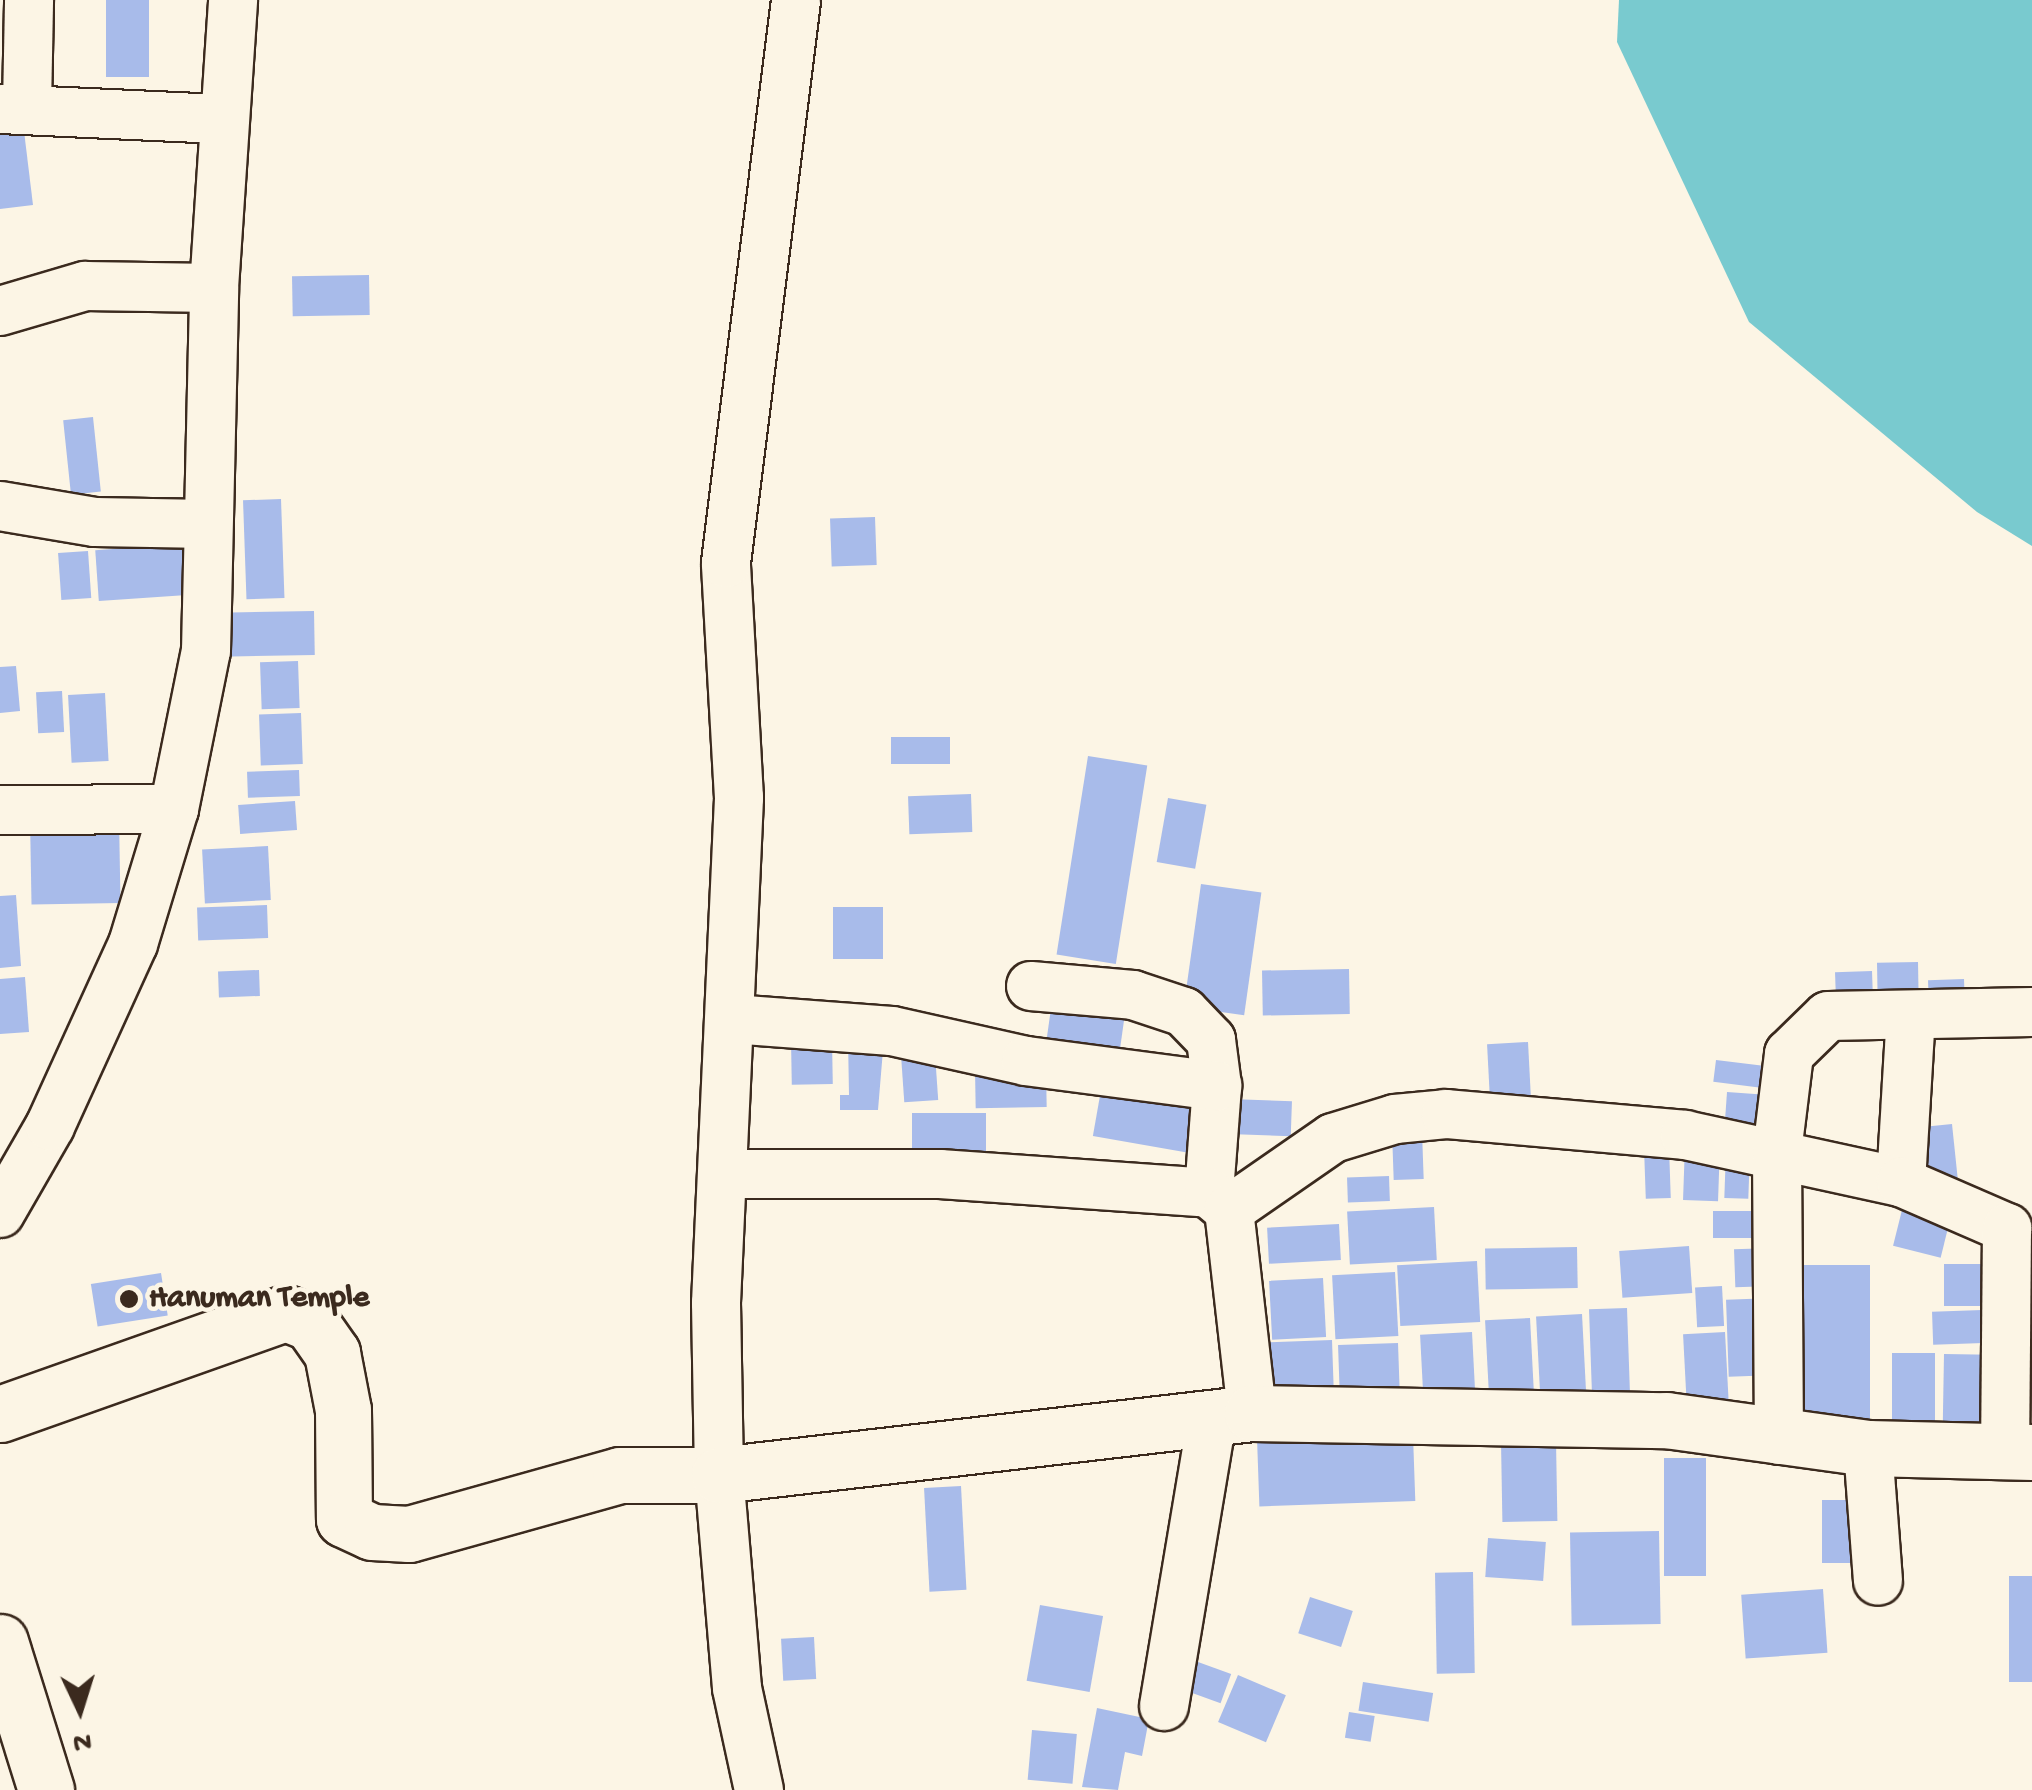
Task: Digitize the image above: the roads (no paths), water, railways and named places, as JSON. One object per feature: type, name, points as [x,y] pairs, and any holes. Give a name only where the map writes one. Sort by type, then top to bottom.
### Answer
[{"type":"street","points":[[29,0],[13,108],[224,120]]},
{"type":"street","points":[[0,1213],[50,1126],[133,944],[174,809],[206,651],[214,288],[234,0]]},
{"type":"street","points":[[759,1790],[737,1688],[719,1475],[716,1303],[725,1174],[739,798],[726,563],[796,0]]},
{"type":"street","points":[[0,311],[85,286],[214,288]]},
{"type":"street","points":[[0,506],[95,522],[208,524]]},
{"type":"street","points":[[0,810],[174,809]]},
{"type":"street","points":[[1030,986],[1134,995],[1184,1012],[1211,1040],[1232,1416],[1164,1706]]},
{"type":"street","points":[[1779,1440],[1777,1152],[1789,1054],[1803,1033],[1828,1016],[2032,1012]]},
{"type":"street","points":[[1900,1182],[1911,1016]]},
{"type":"street","points":[[732,1019],[892,1031],[1026,1062],[1216,1086]]},
{"type":"street","points":[[0,1414],[286,1313],[311,1323],[332,1353],[342,1410],[341,1504],[352,1527],[409,1534],[620,1475],[719,1475],[1232,1416],[1666,1420],[1779,1440],[1868,1448],[2018,1452],[2019,1221],[1900,1182],[1777,1152],[1685,1135],[1446,1114],[1395,1118],[1333,1138],[1219,1202],[940,1174],[725,1174]]},
{"type":"street","points":[[1868,1448],[1878,1582]]},
{"type":"street","points":[[0,1642],[46,1790]]},
{"type":"water","points":[[1619,0],[2032,0],[2032,546],[1977,512],[1749,322],[1617,42]]},
{"type":"place","name":"Hanuman Temple","points":[[129,1299]]}]
